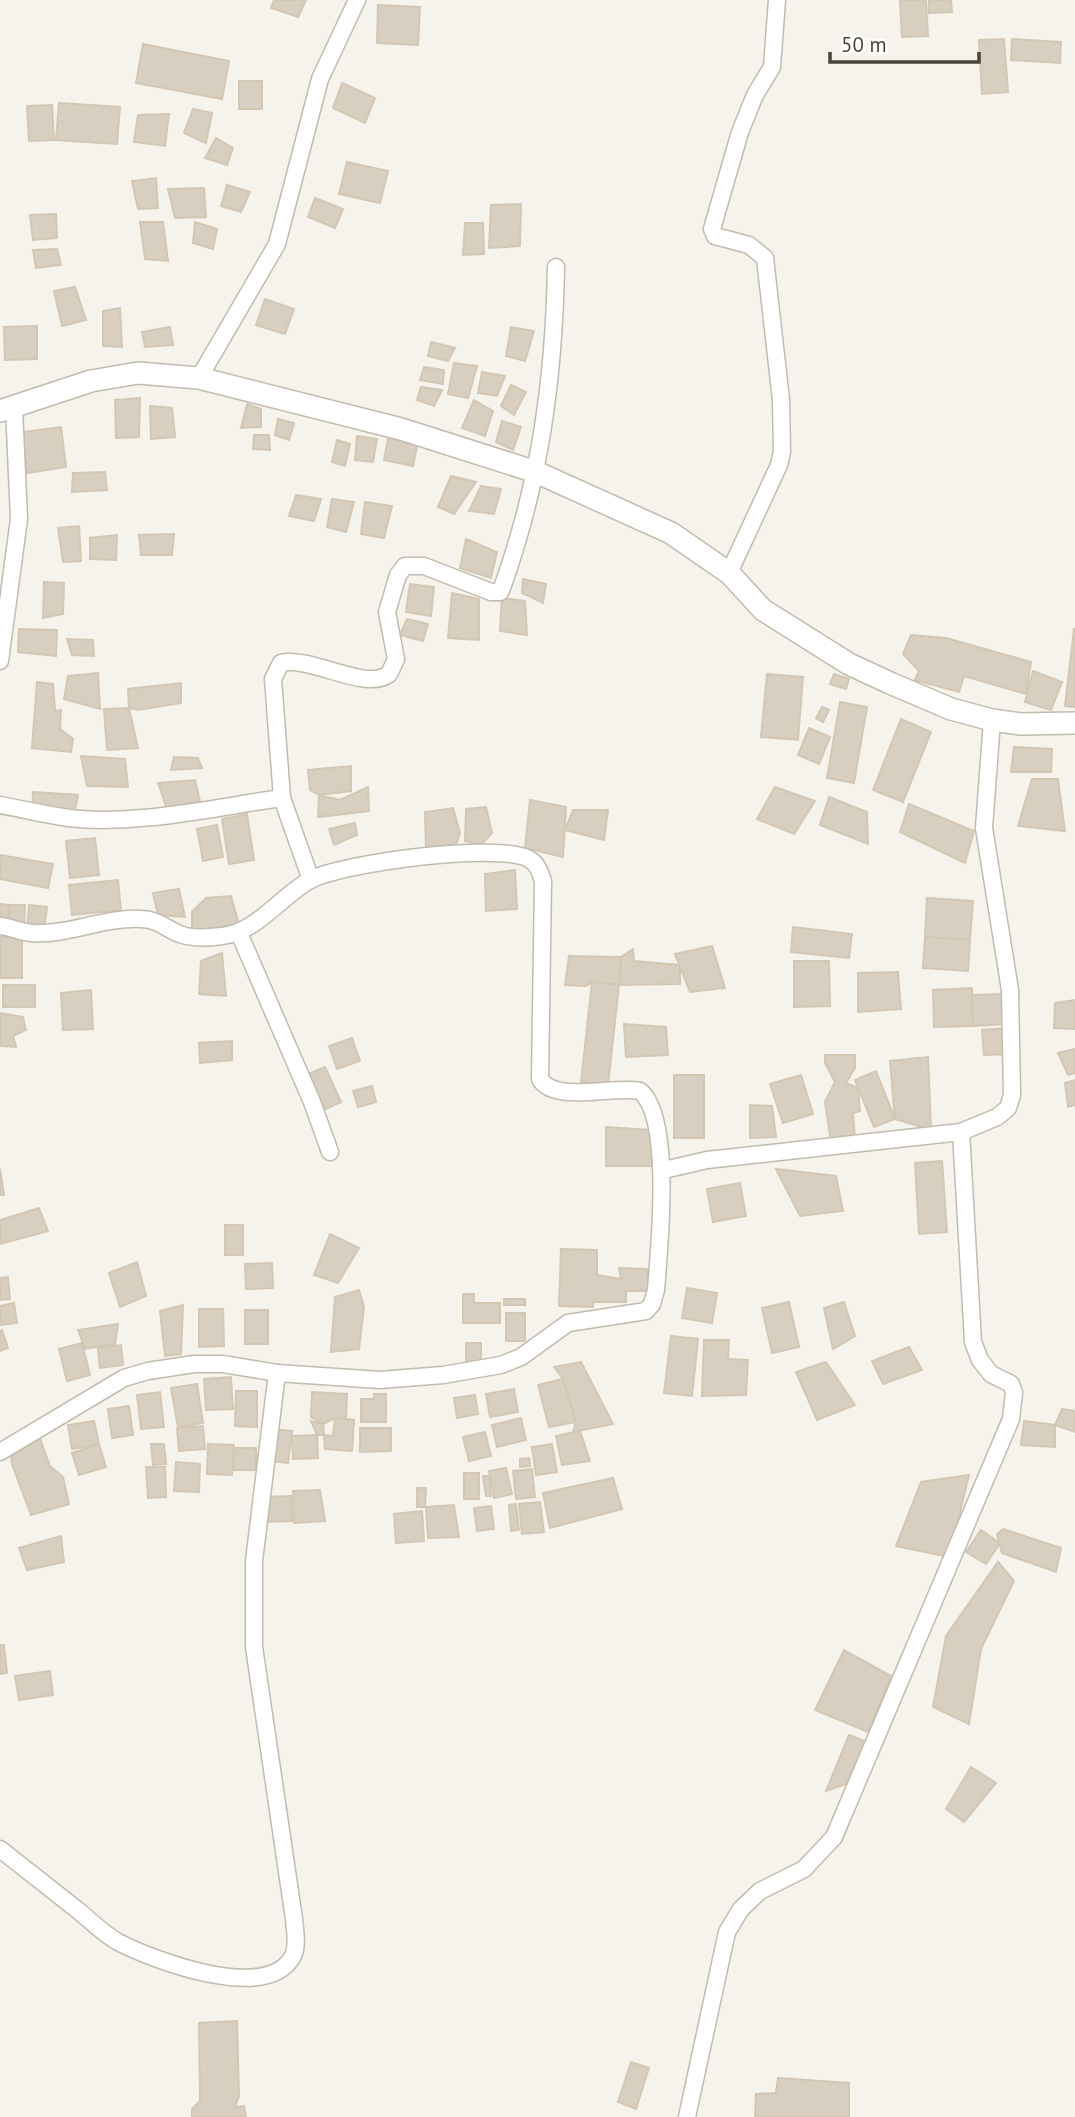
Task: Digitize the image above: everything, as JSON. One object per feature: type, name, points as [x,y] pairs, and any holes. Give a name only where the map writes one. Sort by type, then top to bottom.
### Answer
[{"type":"street","points":[[199,378],[276,244],[320,79],[357,0]]},
{"type":"street","points":[[729,573],[779,465],[781,400],[765,258],[749,245],[715,236],[712,229],[740,132],[755,95],[772,67],[777,0]]},
{"type":"street","points":[[312,880],[282,798],[274,691],[278,666],[296,661],[371,680],[389,674],[396,659],[387,612],[398,575],[405,566],[424,566],[486,590],[500,592],[537,472],[555,349],[556,267]]},
{"type":"street","points":[[0,661],[19,519],[7,409],[41,395],[92,381],[138,373],[199,378],[401,429],[537,472],[671,533],[729,573],[763,610],[849,664],[951,709],[992,720],[1021,724],[1075,723]]},
{"type":"street","points":[[664,1170],[707,1160],[961,1132],[997,1118],[1007,1108],[1012,1095],[1010,990],[984,828],[992,720]]},
{"type":"street","points":[[0,805],[70,818],[101,819],[158,815],[282,798]]},
{"type":"street","points":[[0,926],[32,933],[93,922],[141,919],[155,920],[183,935],[212,937],[239,933],[312,880],[401,858],[481,852],[517,855],[531,860],[538,867],[543,881],[540,1079],[551,1088],[576,1092],[632,1089],[640,1091],[646,1096],[652,1112],[664,1170],[656,1290],[652,1304],[646,1311],[568,1323],[521,1357],[443,1375],[380,1380],[276,1373],[223,1364],[194,1364],[148,1371],[124,1378],[1,1451]]},
{"type":"street","points":[[239,933],[313,1102],[330,1152]]},
{"type":"street","points":[[687,2117],[727,1932],[741,1909],[761,1891],[804,1869],[834,1837],[1011,1419],[1014,1392],[1011,1384],[991,1374],[979,1360],[973,1342],[961,1132]]},
{"type":"street","points":[[0,1849],[117,1941],[166,1961],[211,1975],[243,1979],[276,1971],[292,1957],[295,1929],[254,1647],[254,1561],[276,1373]]},
{"type":"building","points":[[274,0],[306,0],[298,17],[271,8]]},
{"type":"building","points":[[900,0],[926,0],[928,36],[902,37]]},
{"type":"building","points":[[929,0],[951,0],[952,12],[929,13]]},
{"type":"building","points":[[378,5],[420,7],[418,45],[377,43]]},
{"type":"building","points":[[1004,39],[1008,92],[982,94],[979,40]]},
{"type":"building","points":[[1012,39],[1061,42],[1060,63],[1011,60]]},
{"type":"building","points":[[143,44],[229,61],[222,99],[136,83]]},
{"type":"building","points":[[239,81],[262,81],[262,109],[239,109]]},
{"type":"building","points":[[342,83],[375,98],[365,123],[333,108]]},
{"type":"building","points":[[59,103],[120,107],[117,144],[56,140]]},
{"type":"building","points":[[52,105],[54,140],[29,141],[27,106]]},
{"type":"building","points":[[193,109],[212,113],[206,143],[184,133]]},
{"type":"building","points":[[169,114],[165,146],[134,142],[138,115]]},
{"type":"building","points":[[216,138],[233,148],[227,165],[205,158]]},
{"type":"building","points":[[347,162],[388,171],[380,203],[339,194]]},
{"type":"building","points":[[156,178],[158,208],[138,209],[132,181]]},
{"type":"building","points":[[227,185],[250,192],[241,212],[221,206]]},
{"type":"building","points":[[204,188],[206,217],[175,218],[168,189]]},
{"type":"building","points":[[315,198],[343,209],[335,228],[308,217]]},
{"type":"building","points":[[521,204],[520,246],[489,248],[491,205]]},
{"type":"building","points":[[56,214],[57,238],[33,240],[30,215]]},
{"type":"building","points":[[140,222],[163,222],[168,261],[145,259]]},
{"type":"building","points":[[195,222],[217,229],[213,249],[193,243]]},
{"type":"building","points":[[465,223],[483,223],[484,254],[463,255]]},
{"type":"building","points":[[57,249],[61,265],[36,268],[33,250]]},
{"type":"building","points":[[75,287],[86,320],[62,326],[54,291]]},
{"type":"building","points":[[265,299],[294,309],[285,334],[256,325]]},
{"type":"building","points":[[120,308],[122,347],[103,346],[103,311]]},
{"type":"building","points":[[37,326],[37,359],[5,360],[4,327]]},
{"type":"building","points":[[170,327],[173,345],[145,347],[142,332]]},
{"type":"building","points":[[511,327],[534,331],[525,361],[506,356]]},
{"type":"building","points":[[431,342],[455,348],[448,361],[428,356]]},
{"type":"building","points":[[454,363],[477,366],[468,398],[448,394]]},
{"type":"building","points":[[424,367],[444,370],[443,384],[420,380]]},
{"type":"building","points":[[482,372],[505,376],[497,396],[478,393]]},
{"type":"building","points":[[511,385],[526,392],[514,415],[501,406]]},
{"type":"building","points":[[421,387],[442,390],[434,406],[417,400]]},
{"type":"building","points":[[140,398],[139,437],[116,438],[115,400]]},
{"type":"building","points":[[474,400],[493,411],[485,436],[462,428]]},
{"type":"building","points":[[247,404],[261,409],[261,427],[241,428]]},
{"type":"building","points":[[150,406],[172,408],[175,437],[151,439]]},
{"type":"building","points":[[278,419],[294,423],[289,440],[275,435]]},
{"type":"building","points":[[502,421],[521,427],[513,450],[496,442]]},
{"type":"building","points":[[61,427],[66,467],[27,473],[22,432]]},
{"type":"building","points":[[254,435],[269,435],[270,450],[253,449]]},
{"type":"building","points":[[357,436],[377,439],[373,462],[355,460]]},
{"type":"building","points":[[388,439],[418,441],[413,466],[384,460]]},
{"type":"building","points":[[337,440],[350,444],[345,466],[332,462]]},
{"type":"building","points":[[105,472],[107,490],[72,492],[73,473]]},
{"type":"building","points":[[451,476],[476,482],[454,514],[438,507]]},
{"type":"building","points":[[481,486],[501,489],[494,514],[469,511]]},
{"type":"building","points":[[296,495],[321,499],[314,521],[289,516]]},
{"type":"building","points":[[332,499],[354,502],[346,532],[327,527]]},
{"type":"building","points":[[365,502],[392,506],[384,538],[361,534]]},
{"type":"building","points":[[79,526],[81,561],[63,562],[58,528]]},
{"type":"building","points":[[174,534],[172,555],[141,555],[139,535]]},
{"type":"building","points":[[117,535],[116,560],[90,559],[90,538]]},
{"type":"building","points":[[466,539],[497,552],[491,578],[460,568]]},
{"type":"building","points":[[523,579],[546,584],[543,603],[522,593]]},
{"type":"building","points":[[44,582],[64,583],[63,614],[43,618]]},
{"type":"building","points":[[410,584],[434,587],[431,616],[406,612]]},
{"type":"building","points":[[452,593],[479,599],[479,640],[448,638]]},
{"type":"building","points":[[502,598],[525,601],[527,635],[500,631]]},
{"type":"building","points":[[407,619],[428,624],[423,641],[400,635]]},
{"type":"building","points":[[19,629],[57,630],[56,656],[18,652]]},
{"type":"building","points":[[1075,629],[1075,707],[1065,706]]},
{"type":"building","points":[[911,635],[946,638],[1031,662],[1026,694],[964,676],[959,692],[915,680],[919,671],[903,654]]},
{"type":"building","points":[[67,639],[93,640],[94,656],[72,655]]},
{"type":"building","points":[[1033,671],[1062,682],[1051,710],[1025,702]]},
{"type":"building","points":[[98,673],[100,709],[64,699],[68,676]]},
{"type":"building","points":[[767,674],[803,677],[798,740],[761,737]]},
{"type":"building","points":[[834,674],[849,679],[846,689],[830,684]]},
{"type":"building","points":[[37,682],[53,684],[55,711],[61,710],[60,729],[73,739],[71,752],[32,748]]},
{"type":"building","points":[[181,683],[181,703],[138,710],[129,708],[128,689]]},
{"type":"building","points":[[840,702],[867,707],[854,783],[827,778]]},
{"type":"building","points":[[822,707],[829,710],[823,722],[816,718]]},
{"type":"building","points":[[129,708],[138,748],[107,750],[104,709]]},
{"type":"building","points":[[901,719],[931,732],[903,802],[873,790]]},
{"type":"building","points":[[809,728],[830,737],[819,764],[798,755]]},
{"type":"building","points":[[1014,747],[1052,749],[1051,772],[1011,772]]},
{"type":"building","points":[[81,756],[125,759],[128,787],[87,786]]},
{"type":"building","points":[[174,757],[198,758],[202,768],[171,770]]},
{"type":"building","points":[[351,766],[351,791],[319,795],[310,790],[308,770]]},
{"type":"building","points":[[1032,779],[1058,779],[1065,831],[1018,826]]},
{"type":"building","points":[[195,780],[200,801],[167,809],[158,783]]},
{"type":"building","points":[[368,787],[369,811],[318,817],[319,795],[340,800]]},
{"type":"building","points":[[775,787],[815,801],[794,834],[757,819]]},
{"type":"building","points":[[33,792],[78,795],[73,820],[32,820]]},
{"type":"building","points":[[829,797],[867,812],[868,844],[820,825]]},
{"type":"building","points":[[530,800],[566,807],[563,857],[525,848]]},
{"type":"building","points":[[909,804],[974,831],[965,863],[900,832]]},
{"type":"building","points":[[486,807],[492,833],[481,845],[465,841],[466,809]]},
{"type":"building","points":[[453,808],[460,833],[456,845],[426,847],[425,812]]},
{"type":"building","points":[[573,810],[608,810],[604,840],[565,830]]},
{"type":"building","points":[[247,814],[254,860],[229,864],[222,819]]},
{"type":"building","points":[[355,823],[357,835],[334,845],[329,829]]},
{"type":"building","points":[[217,825],[223,857],[203,861],[197,829]]},
{"type":"building","points":[[95,838],[99,875],[70,878],[66,841]]},
{"type":"building","points":[[0,855],[53,864],[48,888],[0,879]]},
{"type":"building","points":[[515,870],[517,909],[486,911],[485,874]]},
{"type":"building","points":[[118,880],[121,910],[72,915],[69,885]]},
{"type":"building","points":[[179,889],[185,917],[158,915],[153,893]]},
{"type":"building","points":[[231,896],[239,925],[192,930],[192,912],[206,898]]},
{"type":"building","points":[[927,898],[973,901],[970,940],[925,937]]},
{"type":"building","points":[[0,904],[9,905],[8,927],[0,926]]},
{"type":"building","points":[[9,905],[25,905],[24,928],[8,927]]},
{"type":"building","points":[[29,905],[47,907],[44,931],[27,929]]},
{"type":"building","points":[[793,927],[852,934],[849,958],[791,952]]},
{"type":"building","points":[[0,937],[22,937],[22,978],[0,978]]},
{"type":"building","points":[[925,937],[970,940],[968,971],[923,968]]},
{"type":"building","points":[[712,946],[725,988],[690,992],[675,954]]},
{"type":"building","points":[[633,949],[634,961],[680,965],[680,984],[619,985],[621,957]]},
{"type":"building","points":[[222,953],[226,996],[199,994],[201,961]]},
{"type":"building","points":[[569,956],[621,957],[619,985],[592,982],[586,986],[565,985]]},
{"type":"building","points":[[794,961],[829,961],[830,1006],[794,1007]]},
{"type":"building","points":[[898,972],[901,1009],[858,1012],[858,973]]},
{"type":"building","points":[[592,982],[619,985],[608,1085],[581,1082]]},
{"type":"building","points":[[3,985],[35,985],[35,1007],[3,1007]]},
{"type":"building","points":[[972,988],[973,1026],[934,1027],[933,990]]},
{"type":"building","points":[[91,990],[93,1029],[63,1030],[61,993]]},
{"type":"building","points":[[1007,994],[1008,1024],[973,1026],[972,995]]},
{"type":"building","points":[[1075,1000],[1075,1029],[1054,1028],[1055,1003]]},
{"type":"building","points":[[0,1013],[23,1017],[26,1030],[13,1036],[16,1047],[0,1046]]},
{"type":"building","points":[[624,1024],[666,1027],[668,1055],[626,1057]]},
{"type":"building","points":[[1008,1028],[1009,1054],[984,1055],[982,1030]]},
{"type":"building","points":[[352,1038],[360,1061],[337,1069],[329,1046]]},
{"type":"building","points":[[232,1041],[232,1060],[200,1063],[199,1043]]},
{"type":"building","points":[[1075,1049],[1075,1073],[1068,1075],[1058,1053]]},
{"type":"building","points":[[825,1055],[855,1055],[855,1068],[846,1083],[858,1088],[860,1111],[853,1113],[855,1139],[831,1142],[825,1102],[835,1082],[825,1063]]},
{"type":"building","points":[[928,1057],[931,1130],[895,1119],[890,1061]]},
{"type":"building","points":[[325,1067],[341,1102],[324,1110],[308,1074]]},
{"type":"building","points":[[876,1071],[895,1119],[874,1127],[855,1080]]},
{"type":"building","points":[[674,1075],[704,1075],[704,1138],[674,1138]]},
{"type":"building","points":[[801,1075],[813,1114],[783,1123],[770,1084]]},
{"type":"building","points":[[1075,1080],[1075,1105],[1068,1107],[1065,1083]]},
{"type":"building","points":[[372,1086],[376,1102],[358,1107],[353,1091]]},
{"type":"building","points":[[750,1105],[772,1106],[776,1137],[750,1138]]},
{"type":"building","points":[[606,1127],[650,1130],[657,1166],[606,1166]]},
{"type":"building","points":[[942,1161],[947,1232],[919,1234],[915,1163]]},
{"type":"building","points":[[0,1169],[4,1195],[0,1195]]},
{"type":"building","points":[[776,1169],[836,1176],[843,1211],[800,1216]]},
{"type":"building","points":[[740,1183],[746,1216],[713,1222],[707,1189]]},
{"type":"building","points":[[39,1208],[48,1231],[0,1244],[0,1220]]},
{"type":"building","points":[[225,1225],[243,1225],[243,1255],[225,1255]]},
{"type":"building","points":[[330,1234],[359,1248],[338,1283],[314,1275]]},
{"type":"building","points":[[561,1249],[597,1250],[597,1275],[621,1279],[619,1268],[647,1269],[649,1291],[626,1291],[626,1302],[593,1302],[593,1307],[559,1306]]},
{"type":"building","points":[[137,1262],[146,1296],[120,1307],[109,1273]]},
{"type":"building","points":[[272,1263],[273,1288],[246,1289],[245,1264]]},
{"type":"building","points":[[8,1277],[10,1299],[0,1300],[0,1278]]},
{"type":"building","points":[[687,1288],[717,1293],[712,1323],[682,1318]]},
{"type":"building","points":[[359,1290],[364,1307],[359,1349],[331,1352],[335,1297]]},
{"type":"building","points":[[463,1294],[474,1294],[474,1303],[500,1303],[500,1323],[463,1323]]},
{"type":"building","points":[[504,1299],[525,1299],[525,1305],[504,1305]]},
{"type":"building","points":[[789,1302],[799,1347],[772,1353],[762,1308]]},
{"type":"building","points":[[844,1302],[855,1336],[833,1349],[824,1308]]},
{"type":"building","points":[[14,1303],[17,1323],[0,1325],[0,1306]]},
{"type":"building","points":[[183,1305],[181,1354],[165,1356],[160,1311]]},
{"type":"building","points":[[199,1309],[223,1309],[224,1346],[199,1347]]},
{"type":"building","points":[[245,1310],[268,1310],[268,1344],[245,1344]]},
{"type":"building","points":[[506,1313],[525,1313],[525,1341],[506,1341]]},
{"type":"building","points":[[118,1324],[115,1344],[85,1349],[78,1330]]},
{"type":"building","points":[[2,1330],[8,1348],[0,1351],[0,1331]]},
{"type":"building","points":[[671,1336],[698,1339],[692,1396],[664,1393]]},
{"type":"building","points":[[704,1340],[729,1340],[728,1359],[748,1360],[746,1395],[702,1396]]},
{"type":"building","points":[[82,1343],[90,1375],[67,1381],[59,1349]]},
{"type":"building","points":[[466,1343],[481,1343],[481,1362],[466,1362]]},
{"type":"building","points":[[121,1345],[123,1365],[100,1368],[98,1348]]},
{"type":"building","points":[[909,1347],[922,1370],[883,1384],[872,1361]]},
{"type":"building","points":[[581,1362],[613,1424],[573,1432],[576,1422],[563,1379],[554,1367]]},
{"type":"building","points":[[826,1362],[855,1405],[817,1420],[796,1372]]},
{"type":"building","points":[[231,1377],[233,1409],[206,1410],[204,1379]]},
{"type":"building","points":[[563,1379],[576,1422],[549,1427],[538,1385]]},
{"type":"building","points":[[197,1384],[203,1423],[178,1427],[171,1388]]},
{"type":"building","points":[[514,1389],[518,1412],[490,1417],[486,1394]]},
{"type":"building","points":[[236,1391],[257,1391],[257,1427],[235,1426]]},
{"type":"building","points":[[160,1392],[164,1427],[141,1429],[137,1395]]},
{"type":"building","points":[[312,1392],[347,1394],[346,1419],[335,1418],[323,1424],[311,1417]]},
{"type":"building","points":[[374,1394],[386,1394],[386,1422],[361,1422],[361,1399],[374,1399]]},
{"type":"building","points":[[475,1395],[478,1414],[457,1418],[454,1398]]},
{"type":"building","points":[[129,1406],[133,1435],[112,1438],[108,1409]]},
{"type":"building","points":[[1062,1409],[1075,1411],[1075,1432],[1055,1425]]},
{"type":"building","points":[[335,1418],[354,1420],[352,1451],[325,1449],[324,1435],[333,1436]]},
{"type":"building","points":[[521,1418],[526,1440],[497,1447],[492,1425]]},
{"type":"building","points":[[94,1421],[99,1444],[72,1449],[68,1425]]},
{"type":"building","points":[[311,1421],[323,1424],[324,1435],[317,1435]]},
{"type":"building","points":[[1024,1421],[1055,1425],[1055,1447],[1021,1445]]},
{"type":"building","points":[[203,1426],[205,1449],[179,1451],[177,1428]]},
{"type":"building","points":[[360,1428],[391,1428],[391,1451],[360,1452]]},
{"type":"building","points":[[274,1429],[292,1431],[288,1463],[270,1461]]},
{"type":"building","points":[[580,1431],[590,1461],[562,1465],[556,1436]]},
{"type":"building","points":[[485,1432],[491,1456],[469,1461],[463,1437]]},
{"type":"building","points":[[38,1433],[50,1466],[63,1477],[69,1504],[31,1515],[12,1464],[10,1446]]},
{"type":"building","points":[[317,1435],[318,1458],[293,1459],[292,1436]]},
{"type":"building","points":[[99,1444],[106,1467],[79,1475],[72,1453]]},
{"type":"building","points":[[151,1444],[164,1444],[166,1464],[153,1465]]},
{"type":"building","points":[[208,1444],[234,1445],[232,1475],[207,1474]]},
{"type":"building","points":[[552,1444],[557,1472],[536,1475],[532,1447]]},
{"type":"building","points":[[234,1448],[256,1448],[256,1470],[234,1470]]},
{"type":"building","points":[[529,1458],[530,1466],[520,1467],[520,1459]]},
{"type":"building","points":[[176,1462],[200,1464],[199,1492],[174,1491]]},
{"type":"building","points":[[146,1467],[165,1467],[166,1497],[148,1498]]},
{"type":"building","points":[[506,1468],[512,1494],[494,1498],[489,1471]]},
{"type":"building","points":[[532,1469],[535,1497],[516,1499],[513,1471]]},
{"type":"building","points":[[464,1473],[479,1473],[479,1499],[464,1499]]},
{"type":"building","points":[[969,1475],[949,1557],[896,1546],[921,1482]]},
{"type":"building","points":[[483,1476],[489,1476],[491,1496],[486,1496]]},
{"type":"building","points":[[613,1478],[622,1509],[550,1528],[543,1493]]},
{"type":"building","points":[[417,1488],[426,1488],[425,1507],[417,1507]]},
{"type":"building","points":[[320,1490],[325,1521],[294,1523],[293,1491]]},
{"type":"building","points":[[291,1496],[292,1521],[264,1522],[263,1497]]},
{"type":"building","points":[[540,1502],[544,1532],[522,1534],[519,1504]]},
{"type":"building","points":[[516,1504],[519,1530],[511,1531],[509,1505]]},
{"type":"building","points":[[454,1505],[459,1537],[428,1538],[426,1507]]},
{"type":"building","points":[[491,1506],[494,1529],[477,1531],[474,1508]]},
{"type":"building","points":[[422,1511],[424,1541],[396,1543],[394,1514]]},
{"type":"building","points":[[1003,1529],[1061,1548],[1056,1572],[1002,1553],[997,1534]]},
{"type":"building","points":[[981,1530],[1000,1543],[986,1564],[966,1552]]},
{"type":"building","points":[[61,1536],[64,1562],[27,1570],[19,1548]]},
{"type":"building","points":[[998,1562],[1014,1581],[981,1649],[969,1724],[933,1707],[946,1636]]},
{"type":"building","points":[[0,1645],[4,1645],[7,1673],[0,1674]]},
{"type":"building","points":[[844,1650],[891,1676],[868,1732],[815,1710]]},
{"type":"building","points":[[50,1671],[53,1695],[19,1700],[15,1676]]},
{"type":"building","points":[[849,1735],[867,1742],[846,1784],[826,1791]]},
{"type":"building","points":[[971,1767],[996,1783],[964,1822],[946,1809]]},
{"type":"building","points":[[237,2021],[239,2096],[235,2107],[244,2106],[246,2117],[192,2117],[192,2109],[200,2101],[199,2023]]},
{"type":"building","points":[[631,2062],[649,2068],[636,2109],[618,2102]]},
{"type":"building","points":[[778,2078],[849,2083],[849,2117],[755,2117],[756,2094],[776,2093]]}]
